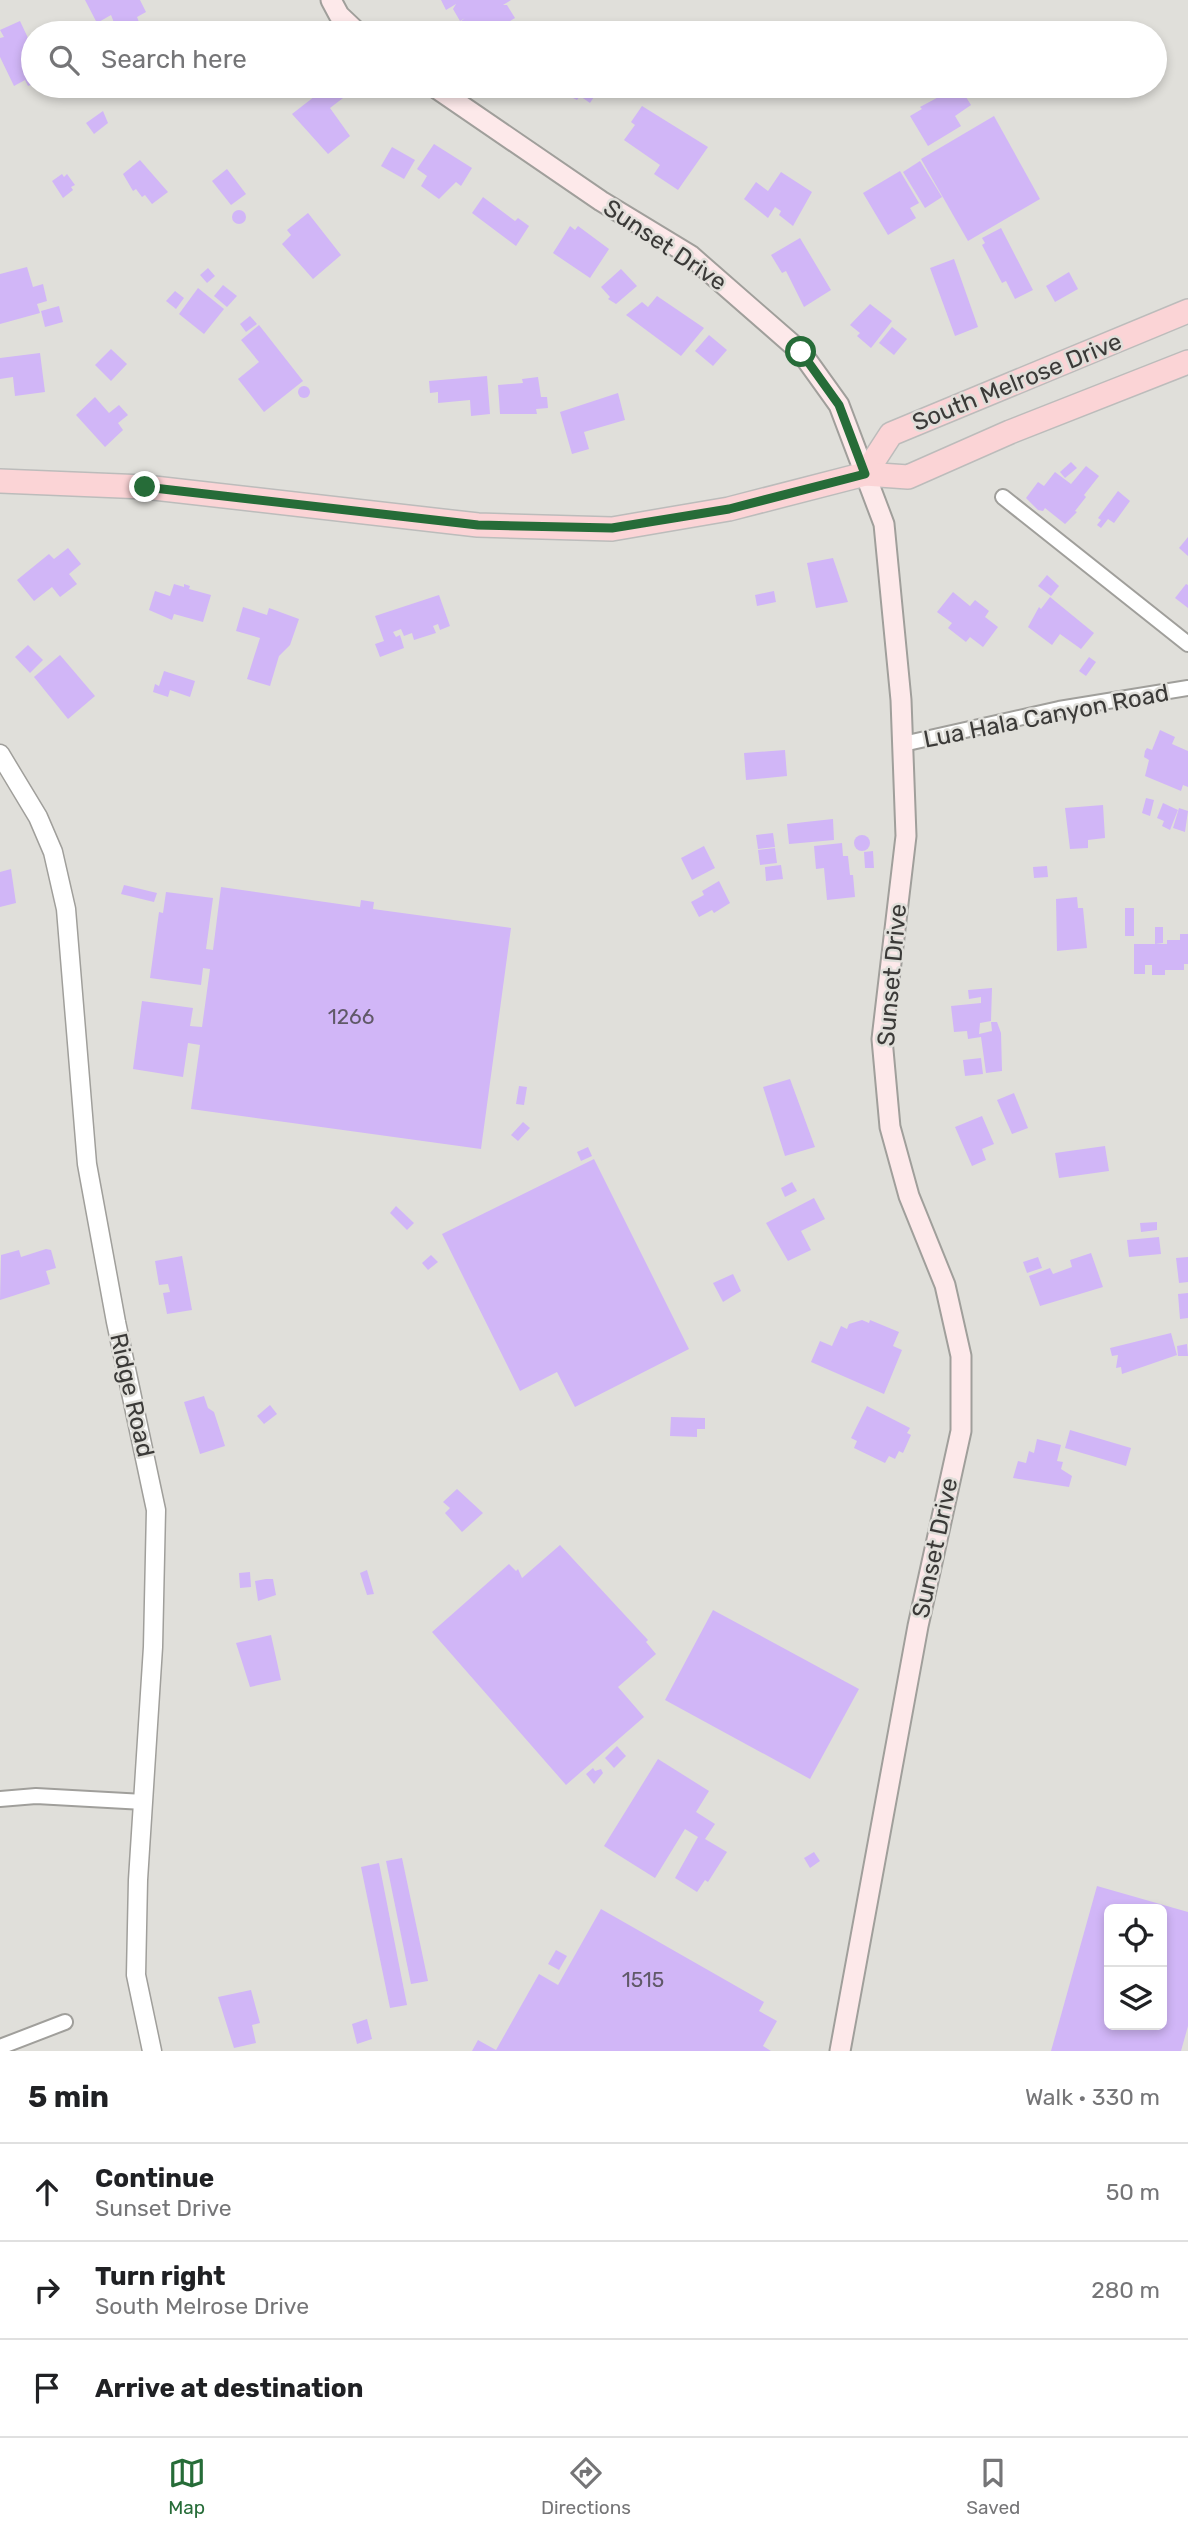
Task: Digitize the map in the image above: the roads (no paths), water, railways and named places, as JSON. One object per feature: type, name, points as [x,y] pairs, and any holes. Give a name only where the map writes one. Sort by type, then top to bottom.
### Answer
[{"type":"main road","points":[[331,0],[345,21]]},
{"type":"main road","name":"Sunset Drive","points":[[451,98],[601,201],[690,255],[801,352],[839,405],[884,524],[903,744],[906,836],[882,1039],[890,1127],[909,1196],[945,1284],[961,1356],[961,1431],[918,1626],[840,2051]]},
{"type":"main road","name":"South Melrose Drive","points":[[865,474],[891,434],[1188,311]]},
{"type":"main road","name":"South Melrose Drive","points":[[0,481],[145,487],[478,525],[612,528],[729,509],[865,474],[908,477],[998,437],[1188,362]]},
{"type":"street","points":[[1003,497],[1188,644]]},
{"type":"street","name":"Lua Hala Canyon Road","points":[[903,744],[1059,709],[1188,688]]},
{"type":"street","name":"Ridge Road","points":[[0,754],[38,817],[53,852],[66,909],[87,1164],[116,1322],[156,1510],[153,1647],[136,1975],[152,2051]]},
{"type":"street","points":[[0,1799],[36,1796],[144,1802]]},
{"type":"street","points":[[0,2047],[65,2022]]}]
